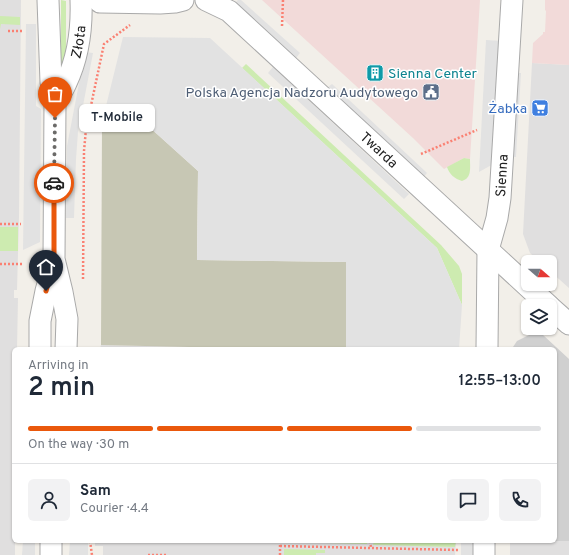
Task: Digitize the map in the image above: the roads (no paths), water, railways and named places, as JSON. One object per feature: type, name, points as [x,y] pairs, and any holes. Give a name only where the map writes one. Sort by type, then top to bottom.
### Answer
[{"type":"street","name":"Złota","points":[[40,347],[40,321],[54,262],[55,102],[51,82],[48,0]]},
{"type":"street","name":"Złota","points":[[55,102],[66,84],[73,64],[79,38],[82,14],[81,0]]},
{"type":"street","points":[[98,0],[100,2],[160,3],[183,0]]},
{"type":"street","name":"Twarda","points":[[206,0],[222,7],[235,16],[541,299]]},
{"type":"street","name":"Sienna","points":[[487,347],[488,250],[497,218],[500,198],[512,0]]},
{"type":"street","name":"Złota","points":[[54,262],[67,319],[66,347]]},
{"type":"street","name":"Twarda","points":[[557,313],[569,324]]},
{"type":"street","points":[[51,543],[51,555]]},
{"type":"street","points":[[484,543],[484,555]]},
{"type":"place","name":"Sienna Center","points":[[375,73]]},
{"type":"place","name":"Polska Agencja Nadzoru Audytowego","points":[[431,92]]},
{"type":"place","name":"Żabka","points":[[540,108]]},
{"type":"place","name":"T-Mobile","points":[[55,118]]}]
